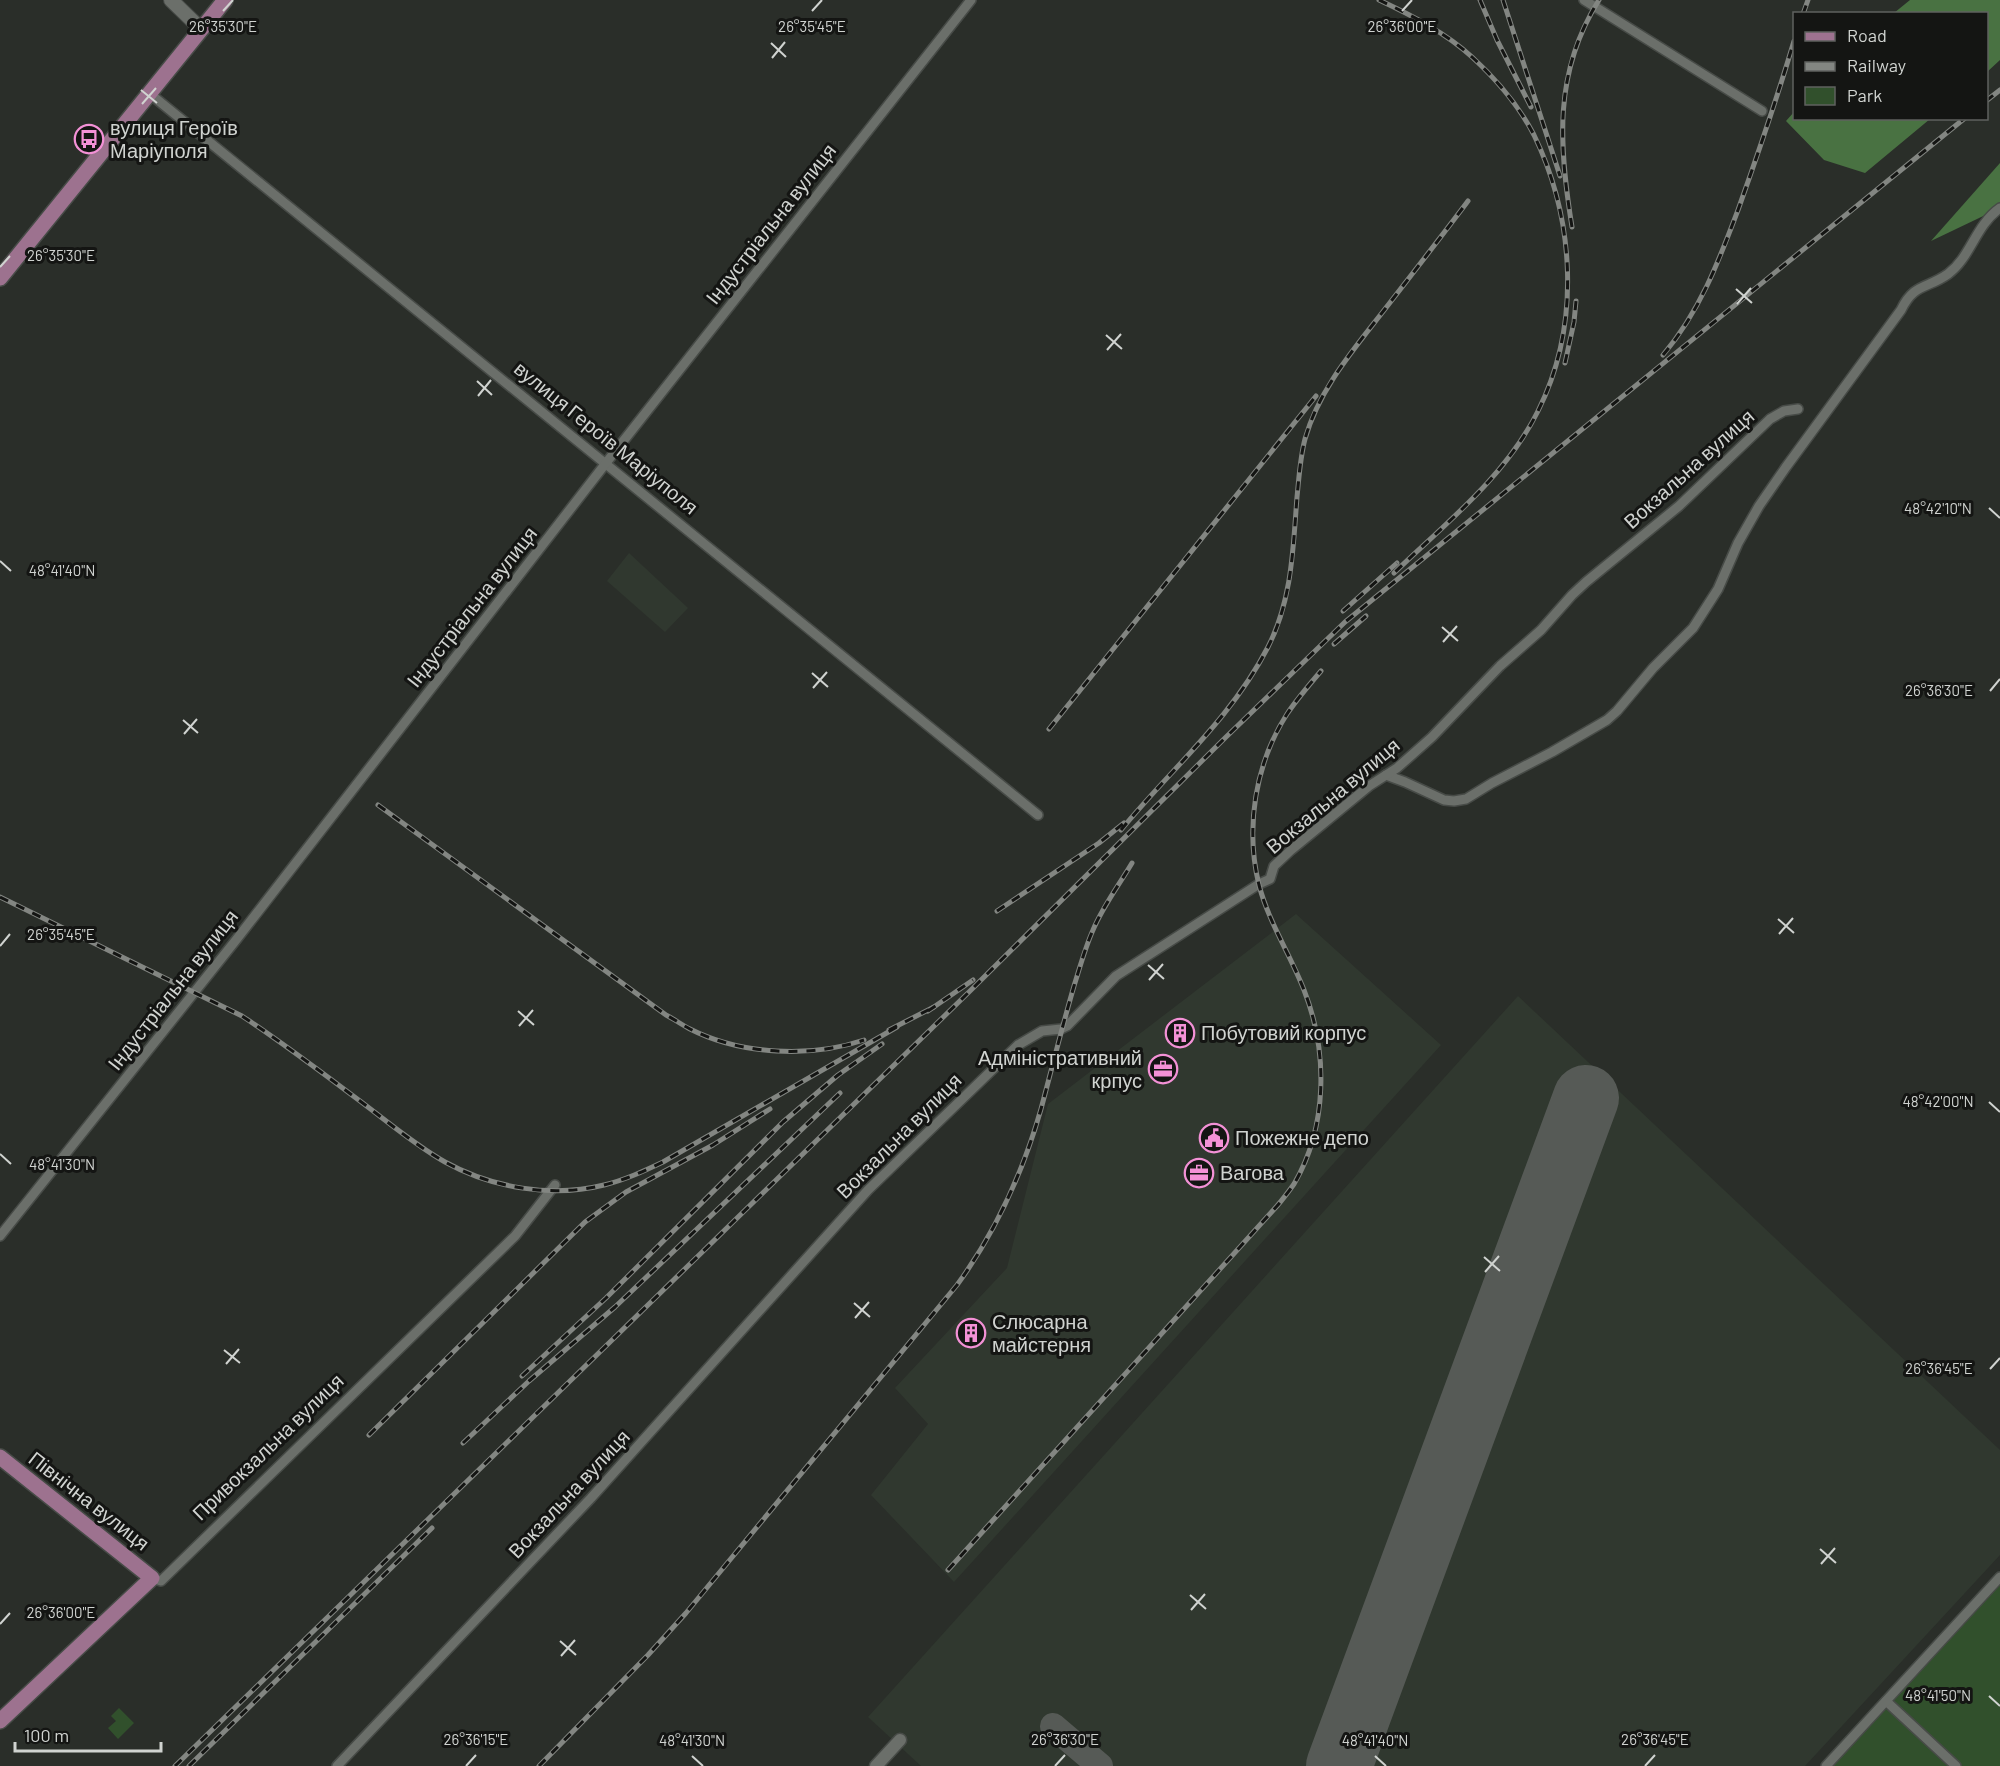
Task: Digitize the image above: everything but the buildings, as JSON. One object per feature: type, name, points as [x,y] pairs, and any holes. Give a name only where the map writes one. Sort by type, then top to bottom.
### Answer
[{"type":"main road","points":[[171,0],[201,29]]},
{"type":"main road","points":[[0,278],[225,0]]},
{"type":"main road","name":"Північна вулиця","points":[[0,1458],[152,1578]]},
{"type":"main road","name":"Привокзальна вулиця","points":[[0,1721],[152,1578]]},
{"type":"street","name":"Індустріальна вулиця","points":[[0,1236],[236,940],[606,463],[971,0]]},
{"type":"street","points":[[1584,0],[1762,111]]},
{"type":"street","name":"вулиця Героїв Маріуполя","points":[[149,93],[1038,815]]},
{"type":"street","points":[[1386,775],[1444,800],[1466,799],[1607,720],[1617,711],[1644,677],[1693,628],[1718,589],[1738,543],[1759,506],[1910,295],[1920,287],[1948,274],[1960,261],[1982,225],[2000,208]]},
{"type":"street","name":"Вокзальна вулиця","points":[[337,1766],[591,1498],[868,1190],[1018,1045],[1042,1031],[1067,1026],[1116,976],[1270,879],[1274,866],[1291,850],[1370,786],[1397,768],[1432,737],[1500,666],[1542,630],[1586,582],[1679,506],[1770,419],[1784,411],[1798,409]]},
{"type":"street","name":"Привокзальна вулиця","points":[[152,1578],[161,1581],[170,1573],[514,1236],[555,1185]]},
{"type":"street","points":[[1826,1766],[2000,1577]]},
{"type":"street","points":[[1886,1701],[1956,1766]]},
{"type":"street","points":[[876,1766],[900,1740]]},
{"type":"shaded area","points":[[629,553],[688,608],[665,632],[607,581]]},
{"type":"shaded area","points":[[1296,914],[1441,1045],[954,1582],[871,1495],[928,1424],[895,1388],[1007,1268],[1048,1104]]},
{"type":"shaded area","points":[[1518,996],[2000,1450],[2000,1555],[1805,1766],[921,1766],[868,1717]]},
{"type":"green space","points":[[1910,0],[2000,0],[2000,60],[1988,71],[1988,12],[1895,12]]},
{"type":"green space","points":[[1793,113],[1793,120],[1929,120],[1865,173],[1824,160],[1786,121]]},
{"type":"green space","points":[[2000,163],[2000,208],[1931,241]]},
{"type":"green space","points":[[2000,1585],[2000,1766],[1832,1766]]},
{"type":"green space","points":[[119,1708],[134,1723],[118,1739],[108,1728],[116,1721],[111,1716]]},
{"type":"taxiway","points":[[1053,1726],[1100,1766]]},
{"type":"runway","points":[[1339,1766],[1586,1098]]},
{"type":"railway","points":[[1379,0],[1428,25],[1462,48],[1481,65],[1514,103],[1534,135],[1548,168],[1565,237],[1568,273],[1561,344],[1552,378],[1525,435],[1492,478],[1394,573]]},
{"type":"railway","points":[[1480,0],[1497,40],[1531,107]]},
{"type":"railway","points":[[1503,0],[1560,176]]},
{"type":"railway","points":[[1572,227],[1564,168],[1563,110],[1574,55],[1584,27],[1599,0]]},
{"type":"railway","points":[[1804,12],[1808,0]]},
{"type":"railway","points":[[1663,355],[1688,321],[1715,268],[1753,168],[1793,44]]},
{"type":"railway","points":[[1988,99],[2000,90]]},
{"type":"railway","points":[[175,1766],[1345,622],[1963,120]]},
{"type":"railway","points":[[1121,830],[1218,720],[1253,673],[1268,647],[1287,593],[1301,461],[1305,439],[1319,403],[1350,355],[1468,201]]},
{"type":"railway","points":[[1565,363],[1576,301]]},
{"type":"railway","points":[[1049,729],[1316,396]]},
{"type":"railway","points":[[1343,611],[1397,563]]},
{"type":"railway","points":[[1334,644],[1366,616]]},
{"type":"railway","points":[[948,1570],[1277,1206],[1294,1184],[1305,1162],[1313,1138],[1321,1088],[1317,1038],[1304,990],[1263,899],[1255,863],[1253,819],[1260,775],[1276,733],[1291,708],[1321,671]]},
{"type":"railway","points":[[378,805],[666,1015],[690,1029],[731,1044],[776,1051],[822,1050],[864,1040]]},
{"type":"railway","points":[[997,911],[1099,843],[1124,823]]},
{"type":"railway","points":[[539,1766],[686,1613],[957,1285],[971,1265],[996,1223],[1026,1156],[1090,937],[1101,912],[1132,863]]},
{"type":"railway","points":[[0,897],[242,1016],[412,1141],[445,1162],[482,1178],[523,1188],[564,1191],[584,1189],[612,1183],[642,1172],[897,1027]]},
{"type":"railway","points":[[928,1011],[973,980]]},
{"type":"railway","points":[[889,1030],[934,1007]]},
{"type":"railway","points":[[522,1376],[606,1298],[783,1122],[838,1075],[882,1044]]},
{"type":"railway","points":[[463,1443],[529,1381],[615,1307],[840,1093]]},
{"type":"railway","points":[[369,1435],[585,1222],[626,1192],[713,1145],[770,1109]]},
{"type":"railway","points":[[189,1766],[432,1528]]},
{"type":"place","name":"вулиця Героїв Маріуполя","points":[[89,139]]},
{"type":"place","name":"Побутовий корпус","points":[[1180,1033]]},
{"type":"place","name":"Адміністративний крпус","points":[[1163,1069]]},
{"type":"place","name":"Пожежне депо","points":[[1214,1138]]},
{"type":"place","name":"Вагова","points":[[1199,1173]]},
{"type":"place","name":"Слюсарна майстерня","points":[[971,1333]]}]
